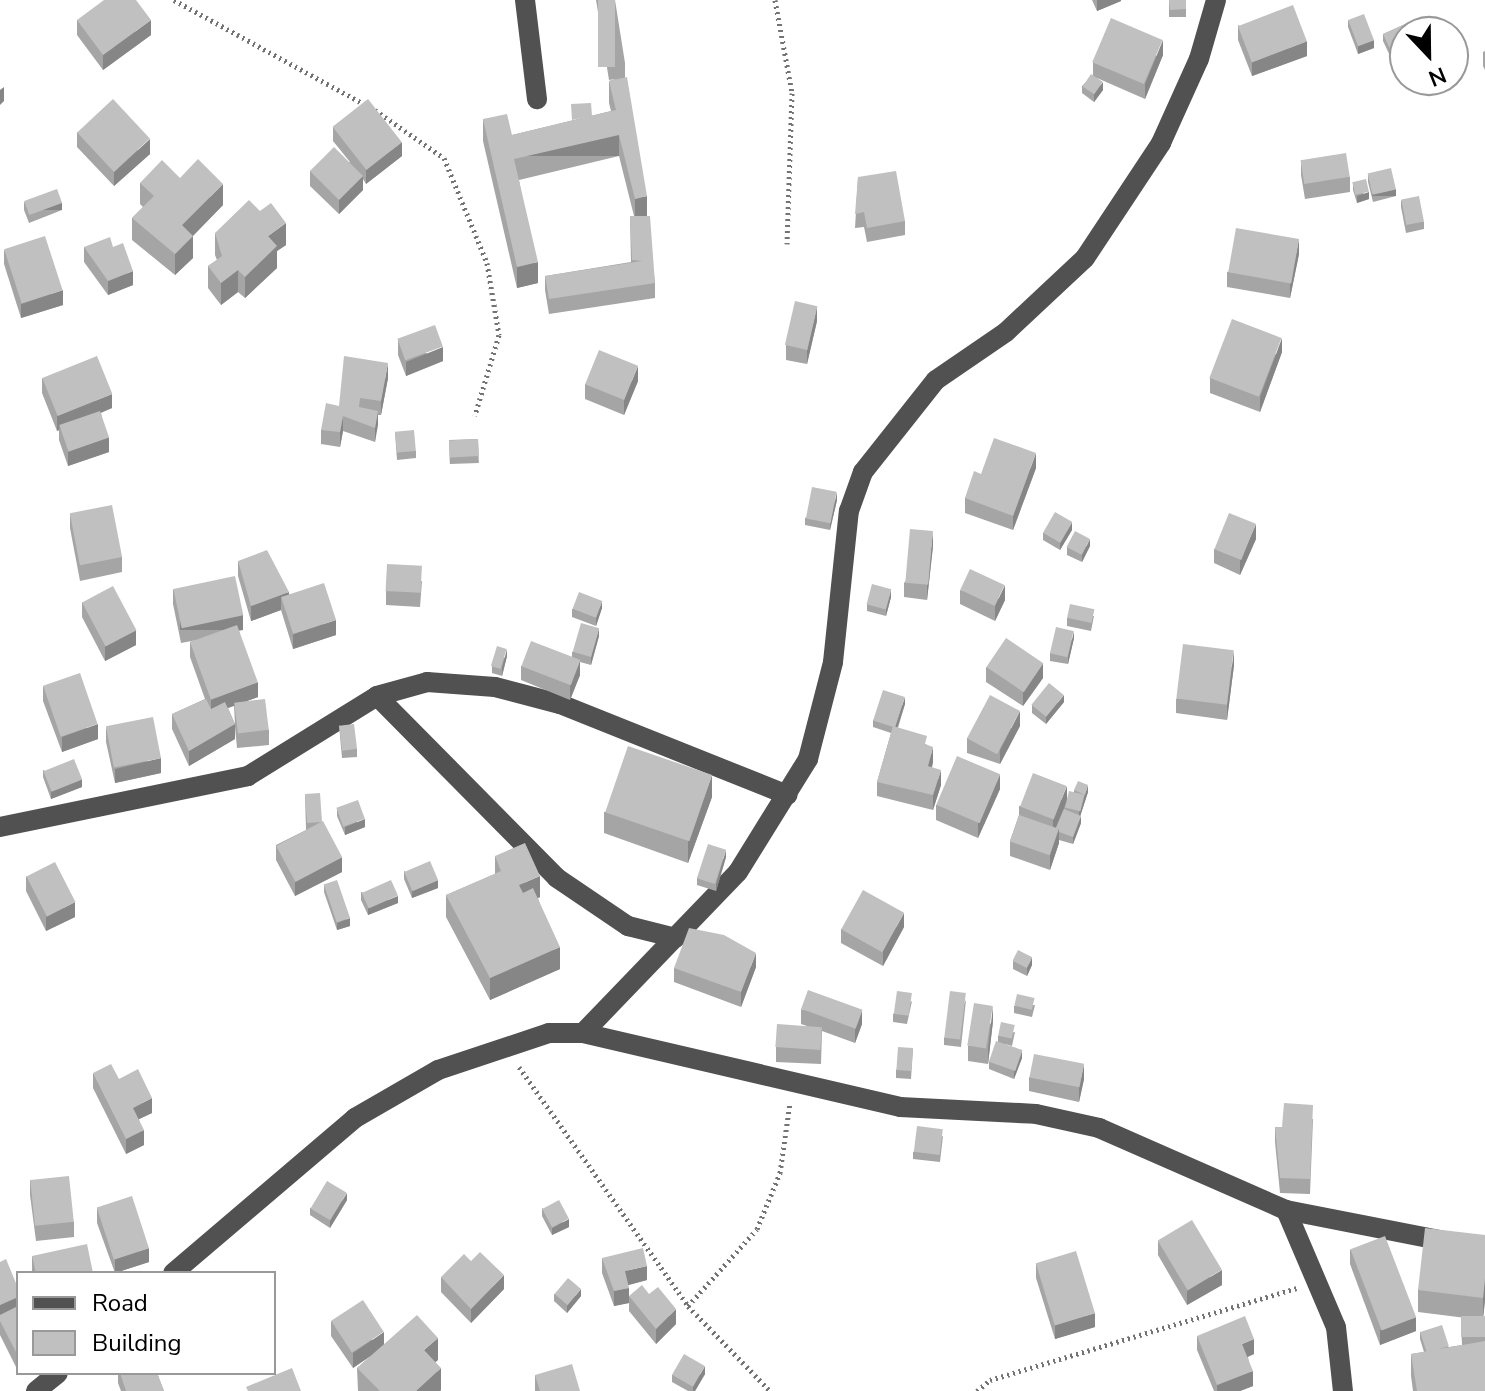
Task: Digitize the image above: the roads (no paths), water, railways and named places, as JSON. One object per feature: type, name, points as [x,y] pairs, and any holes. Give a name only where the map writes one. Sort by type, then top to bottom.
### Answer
[{"type":"street","points":[[525,0],[537,99]]},
{"type":"street","points":[[583,1033],[738,872],[788,795],[820,729],[849,511],[863,472],[936,380],[1006,332],[1085,258],[1161,143],[1199,59],[1216,0]]},
{"type":"street","points":[[0,827],[248,776],[377,696],[427,682],[495,687],[646,733],[788,795]]},
{"type":"street","points":[[377,696],[557,878],[628,926],[676,938]]},
{"type":"street","points":[[175,1271],[355,1118],[438,1070],[503,1044],[583,1033],[791,1087],[900,1107],[1036,1114],[1099,1128],[1286,1210],[1485,1249]]},
{"type":"street","points":[[1286,1210],[1320,1280],[1336,1327],[1343,1391]]},
{"type":"street","points":[[36,1391],[56,1375]]}]
